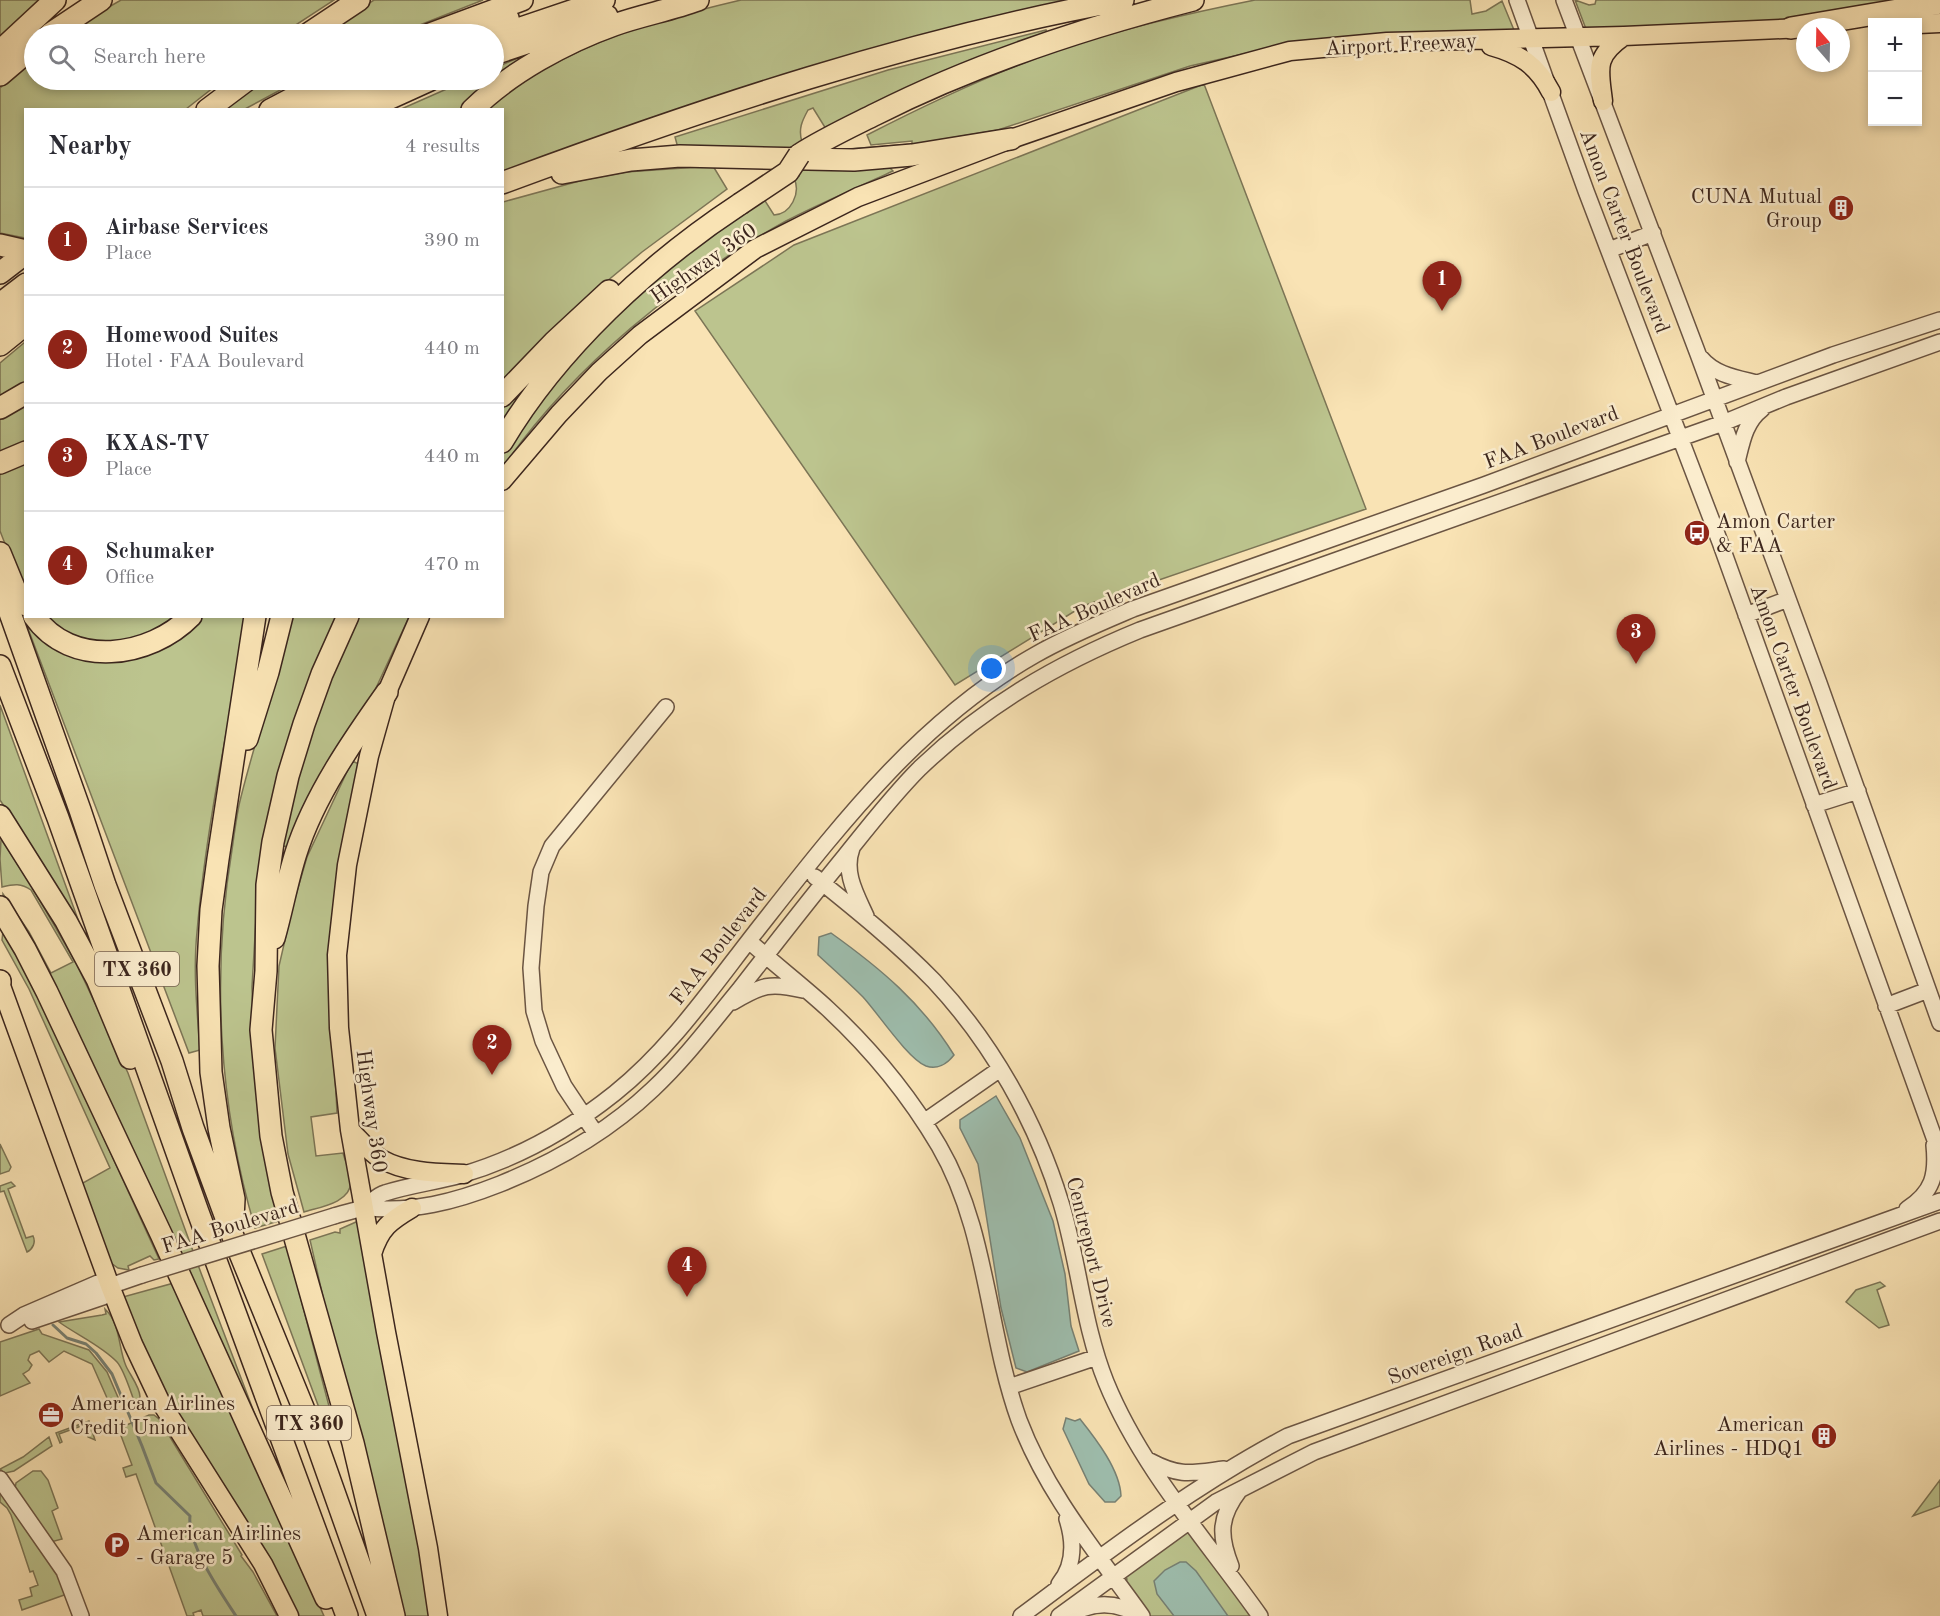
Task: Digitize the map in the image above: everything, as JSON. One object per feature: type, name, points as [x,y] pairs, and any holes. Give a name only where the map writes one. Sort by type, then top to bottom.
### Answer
[{"type":"highway","points":[[29,24],[55,0]]},
{"type":"highway","points":[[66,24],[101,0]]},
{"type":"highway","points":[[323,24],[359,0]]},
{"type":"highway","points":[[457,24],[522,0]]},
{"type":"highway","points":[[493,24],[562,0]]},
{"type":"highway","points":[[504,34],[604,0]]},
{"type":"highway","points":[[504,51],[584,23],[663,0]]},
{"type":"highway","points":[[504,84],[534,63],[613,25],[698,0]]},
{"type":"highway","points":[[504,184],[577,156],[856,64],[978,31],[1123,0]]},
{"type":"highway","points":[[504,439],[527,404],[613,305],[682,245],[799,155],[912,95],[983,65],[1049,41],[1193,0]]},
{"type":"highway","points":[[1850,19],[1940,3]]},
{"type":"highway","points":[[0,51],[24,29]]},
{"type":"highway","points":[[0,75],[24,55]]},
{"type":"highway","points":[[210,108],[234,90]]},
{"type":"highway","points":[[274,108],[309,90]]},
{"type":"highway","points":[[301,108],[338,90]]},
{"type":"highway","points":[[332,108],[370,90]]},
{"type":"highway","points":[[368,108],[408,90]]},
{"type":"highway","points":[[474,108],[497,90]]},
{"type":"highway","points":[[504,185],[631,160],[680,156],[854,160],[912,155],[1011,139]]},
{"type":"highway","points":[[504,394],[612,289],[660,249],[738,201]]},
{"type":"highway","points":[[0,245],[24,251]]},
{"type":"highway","points":[[0,273],[24,254]]},
{"type":"highway","points":[[0,286],[24,268]]},
{"type":"highway","points":[[0,304],[24,286]]},
{"type":"highway","points":[[0,324],[24,305]]},
{"type":"highway","points":[[0,345],[24,326]]},
{"type":"highway","points":[[0,408],[24,394]]},
{"type":"highway","points":[[0,553],[16,592],[24,602]]},
{"type":"highway","name":"TX 360","points":[[0,585],[105,885],[172,1061],[193,1128],[232,1234],[310,1427],[378,1616]]},
{"type":"highway","points":[[36,618],[47,631],[59,639],[86,650],[101,652],[130,650],[158,641],[179,628],[189,618]]},
{"type":"highway","points":[[232,1234],[234,1199],[219,1128],[211,1072],[208,966],[211,910],[255,618]]},
{"type":"highway","points":[[226,806],[268,672],[282,618]]},
{"type":"highway","points":[[347,618],[322,674],[288,776],[273,843],[267,885],[266,971],[261,1030],[265,1084],[276,1165],[353,1443],[394,1616]]},
{"type":"highway","name":"TX 360","points":[[0,666],[58,818],[347,1616]]},
{"type":"highway","points":[[266,971],[296,852],[329,781],[352,742],[387,692]]},
{"type":"highway","points":[[0,816],[66,921],[97,980],[148,1102],[167,1122]]},
{"type":"highway","points":[[0,907],[47,992],[161,1234],[334,1616]]},
{"type":"main road","points":[[1922,24],[1940,23]]},
{"type":"main road","points":[[1850,26],[1868,25]]},
{"type":"main road","name":"Airport Freeway","points":[[1011,139],[1176,81],[1290,51],[1387,42],[1578,38],[1796,28]]},
{"type":"main road","points":[[1603,101],[1599,73],[1602,57],[1611,45],[1624,36]]},
{"type":"main road","points":[[1472,40],[1512,52],[1525,60],[1537,71],[1551,92]]},
{"type":"main road","name":"Highway 360","points":[[504,479],[559,414],[599,372],[640,335],[755,249],[858,197],[1011,139]]},
{"type":"main road","name":"Highway 360","points":[[419,618],[387,692],[357,809],[341,910],[337,955],[339,1028],[350,1130],[428,1548],[438,1616]]},
{"type":"main road","points":[[0,982],[110,1286],[159,1401],[263,1564],[289,1616]]},
{"type":"main road","points":[[350,1130],[380,1158],[394,1165],[427,1172],[464,1174]]},
{"type":"main road","points":[[372,1254],[384,1227],[412,1208]]},
{"type":"street","name":"Amon Carter Boulevard","points":[[1517,0],[1746,615],[1940,1154]]},
{"type":"street","name":"Amon Carter Boulevard","points":[[1564,0],[1715,400],[1940,1023]]},
{"type":"street","points":[[1609,250],[1653,233]]},
{"type":"street","name":"FAA Boulevard","points":[[5,1327],[25,1324],[99,1299],[110,1286],[142,1275],[363,1207],[382,1194],[464,1174],[523,1151],[584,1114],[614,1094],[657,1054],[862,799],[917,742],[952,712],[1034,655],[1133,609],[1715,400],[1833,355],[1940,320]]},
{"type":"street","name":"FAA Boulevard","points":[[363,1207],[385,1211],[449,1202],[484,1191],[548,1163],[596,1134],[651,1090],[701,1038],[822,883],[879,813],[920,769],[968,726],[1044,675],[1110,642],[1680,436],[1723,423],[1940,342]]},
{"type":"street","points":[[1698,354],[1719,372],[1757,383]]},
{"type":"street","points":[[1737,462],[1746,429],[1754,415],[1767,405]]},
{"type":"street","points":[[1370,525],[1377,545]]},
{"type":"street","points":[[1746,615],[1788,599]]},
{"type":"street","points":[[990,684],[1003,702]]},
{"type":"street","points":[[596,1134],[564,1086],[543,1041],[534,1011],[531,968],[541,872],[552,846],[666,707]]},
{"type":"street","points":[[1814,805],[1858,791]]},
{"type":"street","points":[[853,845],[848,860],[851,881],[868,921]]},
{"type":"street","name":"Centreport Drive","points":[[805,869],[910,957],[969,1024],[1000,1069],[1038,1139],[1056,1188],[1071,1236],[1087,1322],[1097,1357],[1117,1407],[1147,1459],[1260,1616]]},
{"type":"street","points":[[749,941],[808,991],[882,1064],[940,1148],[955,1180],[973,1230],[995,1334],[1009,1387],[1019,1420],[1036,1461],[1063,1507],[1141,1616]]},
{"type":"street","points":[[725,1007],[758,988],[769,985],[789,986],[808,991]]},
{"type":"street","points":[[1886,1006],[1928,990]]},
{"type":"street","points":[[924,1122],[1000,1069]]},
{"type":"street","points":[[1873,1225],[1913,1206],[1929,1188],[1934,1175],[1936,1159],[1934,1136]]},
{"type":"street","name":"Sovereign Road","points":[[1021,1616],[1178,1503],[1230,1468],[1288,1436],[1940,1201]]},
{"type":"street","name":"Sovereign Road","points":[[1059,1616],[1190,1520],[1241,1488],[1314,1452],[1612,1344],[1657,1324],[1935,1227]]},
{"type":"street","points":[[1009,1387],[1097,1357]]},
{"type":"street","points":[[1147,1459],[1167,1470],[1179,1473],[1230,1468]]},
{"type":"street","points":[[0,1479],[64,1571],[81,1616]]},
{"type":"street","points":[[1240,1588],[1223,1546],[1222,1528],[1229,1504],[1241,1488]]},
{"type":"street","points":[[1050,1594],[1063,1579],[1070,1566],[1073,1551],[1063,1507]]},
{"type":"street","points":[[1067,1616],[1086,1606],[1100,1603],[1128,1608],[1141,1616]]},
{"type":"green space","points":[[0,0],[40,0],[0,38]]},
{"type":"green space","points":[[121,0],[334,0],[297,24],[79,24]]},
{"type":"green space","points":[[374,0],[483,0],[422,24],[336,24]]},
{"type":"green space","points":[[741,0],[1092,0],[504,175],[504,108],[489,108],[515,88],[575,53],[607,39],[672,17]]},
{"type":"green space","points":[[1255,0],[1470,0],[1472,14],[1486,11],[1502,1],[1514,30],[1279,46],[1190,66],[998,130],[879,150],[835,150],[912,144],[912,141],[871,145],[867,135],[970,85],[1050,53],[1143,25]]},
{"type":"green space","points":[[1575,0],[1589,5],[1595,4],[1596,0],[1937,0],[1776,21],[1586,29]]},
{"type":"green space","points":[[1046,30],[1047,33],[826,129],[813,108],[808,110],[801,125],[802,142],[788,151],[678,148],[675,137],[888,70]]},
{"type":"green space","points":[[535,51],[504,74],[504,64]]},
{"type":"green space","points":[[24,67],[24,90],[210,90],[187,108],[24,108],[24,238],[0,233],[0,88]]},
{"type":"green space","points":[[1204,84],[1366,509],[1083,606],[955,685],[695,311],[794,245]]},
{"type":"green space","points":[[247,90],[280,90],[247,108],[224,108]]},
{"type":"green space","points":[[444,90],[483,90],[461,108],[404,108]]},
{"type":"green space","points":[[713,166],[727,189],[642,252],[594,292],[504,383],[504,202],[583,180],[626,172]]},
{"type":"green space","points":[[890,168],[893,171],[786,221],[706,271],[667,299],[630,329],[562,394],[504,466],[504,451],[508,444],[580,348],[663,269],[762,196],[774,215],[785,211],[790,207],[795,196],[794,178],[799,176],[797,173],[805,169]]},
{"type":"green space","points":[[24,343],[24,385],[0,399],[0,363]]},
{"type":"green space","points":[[558,349],[504,431],[504,407]]},
{"type":"green space","points":[[24,406],[24,445],[0,457],[0,419]]},
{"type":"green space","points":[[24,464],[24,588],[0,531],[0,473]]},
{"type":"green space","points":[[46,618],[177,618],[154,634],[124,643],[89,641],[60,630]]},
{"type":"green space","points":[[197,618],[248,618],[219,774],[201,892],[195,961],[200,1050],[189,1053],[27,626],[31,624],[98,656]]},
{"type":"green space","points":[[292,618],[339,618],[258,884],[252,987],[254,1055],[282,1220],[255,1228],[233,1135],[226,1088],[222,1040],[222,945],[225,897],[239,805]]},
{"type":"green space","points":[[358,618],[409,618],[369,703],[293,847],[282,846],[312,728],[332,672]]},
{"type":"green space","points":[[0,705],[92,958],[27,842],[0,800]]},
{"type":"green space","points":[[352,761],[359,764],[348,816],[332,921],[330,974],[337,1113],[311,1117],[316,1156],[343,1153],[351,1182],[349,1189],[340,1199],[326,1206],[304,1212],[288,1154],[275,1048],[279,966],[307,857]]},
{"type":"green space","points":[[1,839],[28,880],[76,963],[128,1073],[273,1462],[3,905],[3,894],[29,932],[51,973],[73,962],[31,890],[17,885],[2,887]]},
{"type":"green space","points":[[3,931],[22,963],[50,1020],[159,1259],[154,1260],[150,1256],[128,1266],[129,1270],[118,1268],[111,1263],[81,1184],[110,1168],[29,989],[2,940]]},
{"type":"green space","points":[[0,1144],[11,1167],[9,1171],[0,1174]]},
{"type":"green space","points":[[11,1182],[15,1186],[8,1189],[26,1238],[33,1236],[34,1238],[31,1249],[27,1252],[4,1191],[0,1192],[0,1186]]},
{"type":"green space","points":[[356,1222],[359,1226],[432,1616],[405,1616],[347,1402],[310,1240],[335,1232],[340,1233],[340,1229]]},
{"type":"green space","points":[[287,1246],[335,1429],[334,1433],[328,1432],[262,1254]]},
{"type":"green space","points":[[1880,1282],[1885,1286],[1877,1290],[1889,1325],[1879,1328],[1846,1302],[1856,1290]]},
{"type":"green space","points":[[174,1283],[324,1616],[297,1616],[169,1404],[144,1354],[123,1297]]},
{"type":"green space","points":[[105,1309],[114,1322],[123,1359],[138,1389],[140,1397],[136,1406],[117,1362],[97,1346],[59,1322],[106,1314]]},
{"type":"green space","points":[[39,1329],[42,1334],[89,1350],[107,1372],[120,1402],[111,1407],[92,1364],[64,1351],[49,1362],[39,1351],[30,1355],[28,1360],[32,1365],[23,1374],[30,1383],[0,1396],[0,1342]]},
{"type":"green space","points":[[154,1415],[159,1419],[241,1556],[253,1572],[277,1616],[203,1616],[201,1610],[193,1613],[194,1616],[187,1616],[136,1474],[126,1477],[123,1468],[132,1465],[120,1433],[122,1427]]},
{"type":"green space","points":[[89,1421],[95,1440],[88,1437],[84,1425],[59,1434],[62,1442],[60,1443],[56,1433]]},
{"type":"green space","points":[[49,1437],[52,1446],[14,1471],[5,1473],[0,1469],[23,1457]]},
{"type":"green space","points":[[33,1471],[41,1471],[48,1480],[58,1508],[52,1511],[62,1539],[51,1542],[15,1488],[16,1483]]},
{"type":"green space","points":[[1940,1480],[1940,1506],[1913,1516]]},
{"type":"green space","points":[[0,1490],[61,1579],[67,1594],[22,1610],[19,1600],[32,1596],[30,1588],[38,1585],[33,1571],[30,1572],[11,1515],[0,1502]]},
{"type":"green space","points":[[1185,1531],[1196,1538],[1251,1616],[1149,1616],[1126,1583],[1125,1577]]},
{"type":"shaded area","points":[[831,933],[883,973],[914,1003],[942,1036],[954,1055],[948,1061],[934,1067],[919,1062],[863,997],[818,955],[819,937]]},
{"type":"shaded area","points":[[996,1096],[1020,1138],[1053,1221],[1065,1274],[1071,1326],[1079,1351],[1027,1372],[1016,1368],[1001,1308],[978,1164],[960,1128],[960,1120]]},
{"type":"shaded area","points":[[1066,1418],[1075,1421],[1080,1419],[1112,1465],[1120,1486],[1121,1496],[1115,1502],[1105,1502],[1089,1484],[1063,1429]]},
{"type":"shaded area","points":[[1180,1562],[1186,1562],[1196,1571],[1228,1616],[1174,1616],[1157,1594],[1154,1581],[1165,1570]]},
{"type":"waterway","points":[[53,1325],[67,1338],[86,1344],[112,1374],[156,1483],[190,1516],[199,1554],[236,1616]]},
{"type":"place","name":"CUNA Mutual Group","points":[[1841,208]]},
{"type":"place","name":"Airbase Services","points":[[1442,311]]},
{"type":"place","name":"Amon Carter & FAA","points":[[1697,533]]},
{"type":"place","name":"KXAS-TV","points":[[1636,664]]},
{"type":"place","name":"Homewood Suites","points":[[492,1075]]},
{"type":"place","name":"Schumaker","points":[[687,1297]]},
{"type":"place","name":"American Airlines Credit Union","points":[[51,1415]]},
{"type":"place","name":"American Airlines - HDQ1","points":[[1824,1436]]},
{"type":"place","name":"American Airlines - Garage 5","points":[[117,1545]]}]
